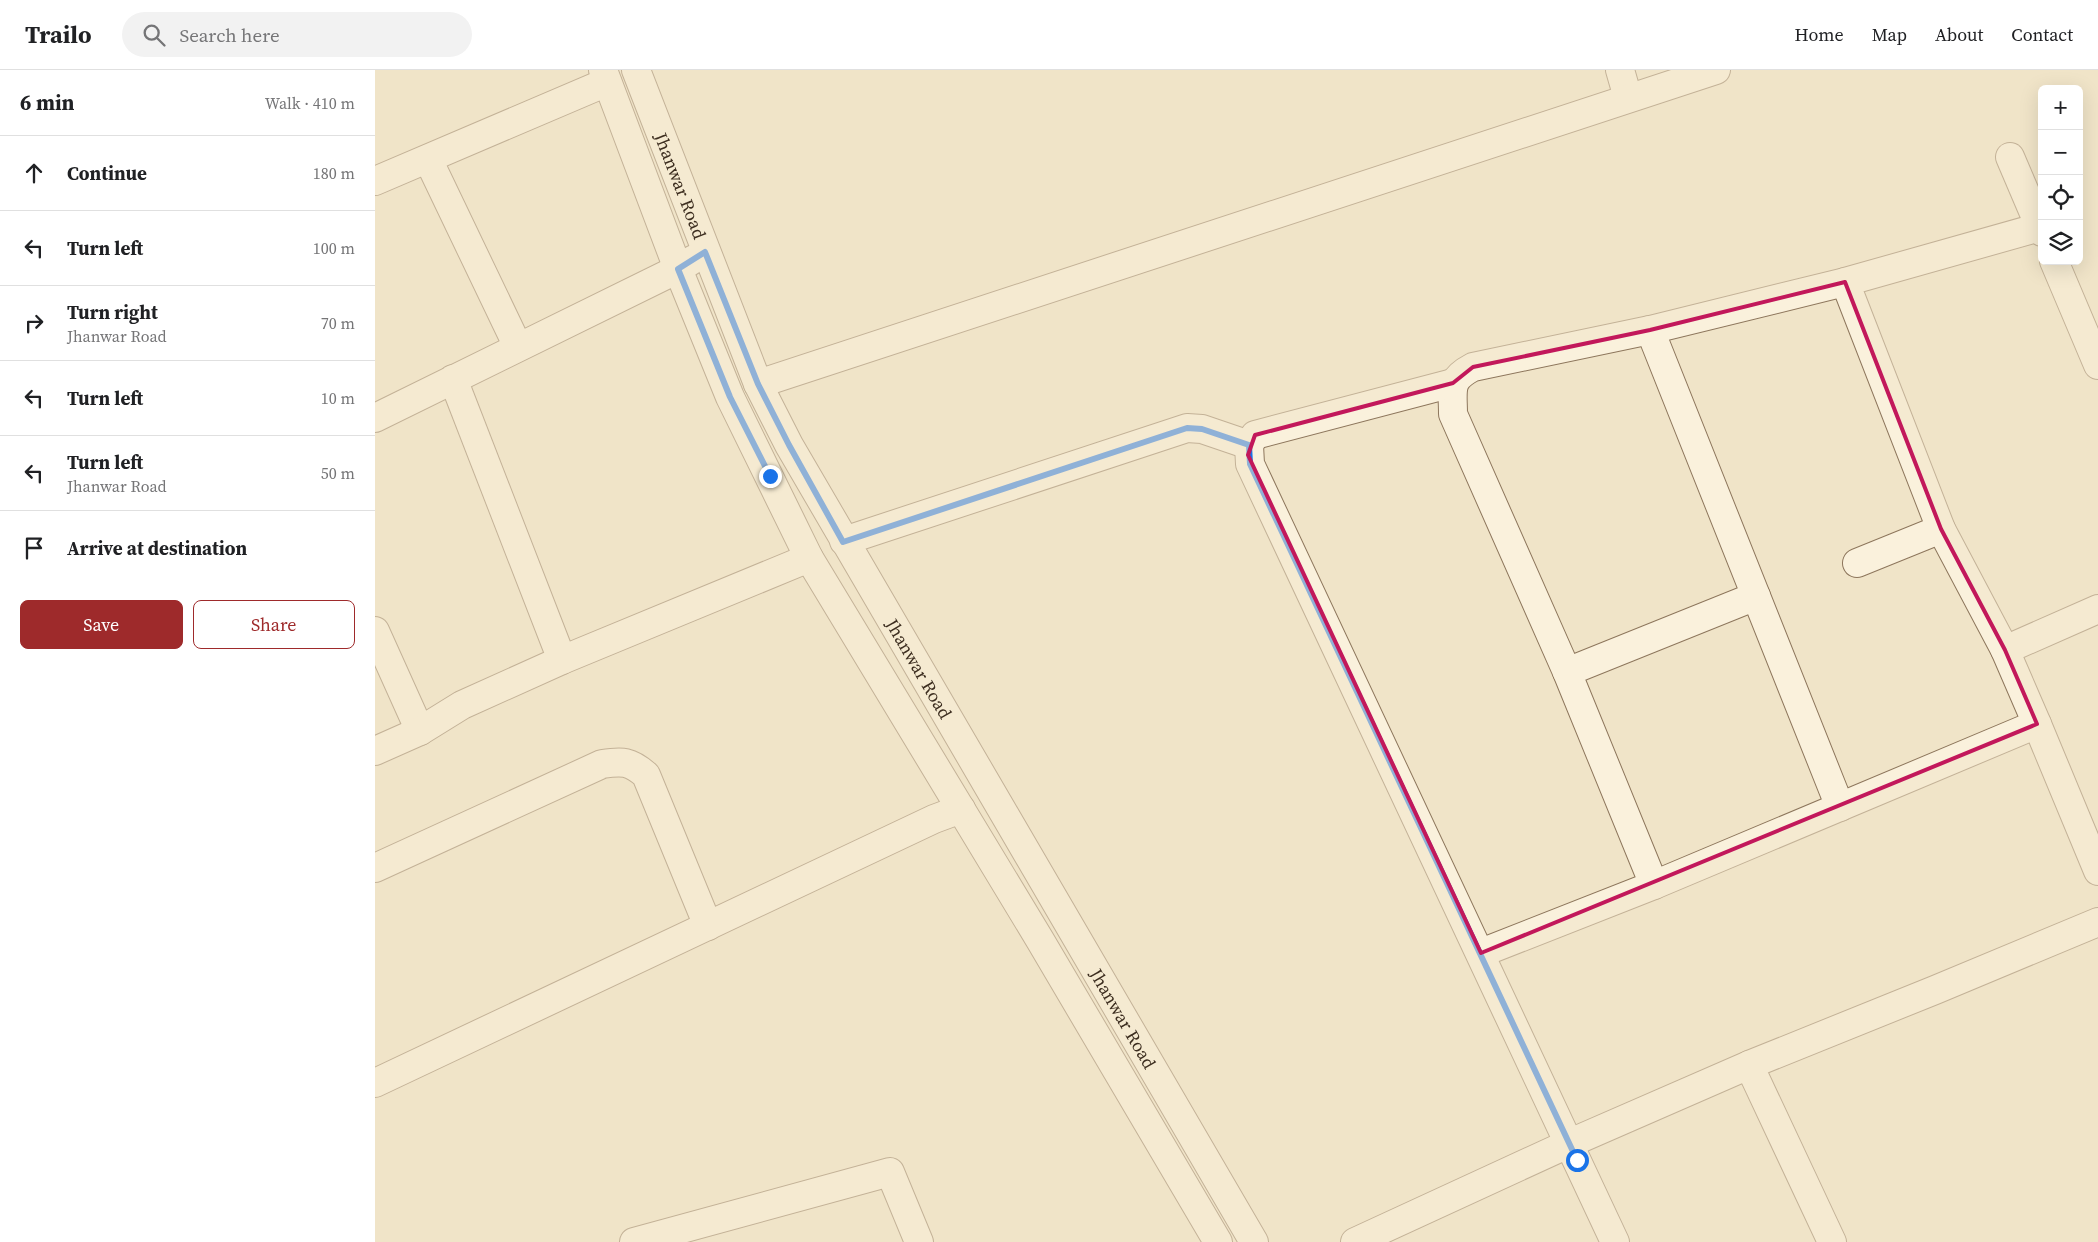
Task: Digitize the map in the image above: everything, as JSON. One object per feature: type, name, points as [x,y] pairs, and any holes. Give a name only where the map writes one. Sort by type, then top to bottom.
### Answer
[{"type":"street","name":"Jhanwar Road","points":[[636,70],[705,252],[758,384],[789,445],[843,542],[1254,1242]]},
{"type":"street","points":[[1620,70],[1628,98]]},
{"type":"street","points":[[758,384],[1716,70]]},
{"type":"street","name":"Jhanwar Road","points":[[605,76],[678,269],[730,397],[809,558],[961,809],[1218,1242]]},
{"type":"street","points":[[375,181],[428,159],[605,76]]},
{"type":"street","points":[[2010,157],[2038,223]]},
{"type":"street","points":[[428,159],[518,347]]},
{"type":"street","points":[[1615,1242],[1250,464],[1249,445],[1255,435],[1453,383],[1461,373],[1473,367],[1650,330],[1845,282],[2038,231]]},
{"type":"street","points":[[375,418],[678,269],[705,252]]},
{"type":"street","points":[[2056,265],[2098,365]]},
{"type":"street","points":[[1845,282],[1941,529],[2005,650],[2098,871]]},
{"type":"street","points":[[1650,330],[1840,807]]},
{"type":"street","points":[[453,379],[562,660]]},
{"type":"street","points":[[1453,383],[1453,414],[1567,672],[1654,885]]},
{"type":"street","points":[[843,542],[1187,428],[1202,429],[1249,445]]},
{"type":"street","points":[[1857,564],[1941,529]]},
{"type":"street","points":[[375,751],[420,731],[462,705],[562,660],[809,558]]},
{"type":"street","points":[[1567,672],[1756,596]]},
{"type":"street","points":[[2005,650],[2098,609]]},
{"type":"street","points":[[375,631],[420,731]]},
{"type":"street","points":[[1481,953],[1654,885],[2037,724]]},
{"type":"street","points":[[375,868],[602,764],[621,761],[635,765],[646,775],[708,926]]},
{"type":"street","points":[[375,1083],[935,819],[961,809]]},
{"type":"street","points":[[1355,1242],[1570,1143],[1749,1065],[2098,922]]},
{"type":"street","points":[[1749,1065],[1833,1242]]},
{"type":"street","points":[[634,1242],[699,1234],[890,1172],[919,1242]]},
{"type":"highlighted area","points":[[1845,282],[1941,529],[2005,650],[2037,724],[1481,953],[1248,455],[1255,435],[1453,383],[1473,367],[1650,330]]},
{"type":"route","points":[[770,476],[730,397],[678,269],[705,252],[758,384],[789,445],[843,542],[1187,428],[1202,429],[1249,445],[1248,455],[1250,464],[1577,1160]]}]
